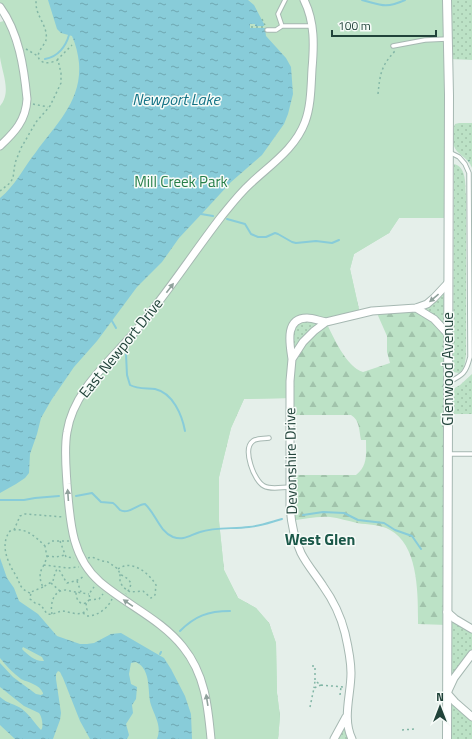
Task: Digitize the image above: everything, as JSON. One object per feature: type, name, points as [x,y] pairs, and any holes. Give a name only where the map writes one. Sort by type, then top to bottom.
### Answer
[{"type":"street","name":"East Newport Drive","points":[[211,739],[205,692],[201,678],[189,656],[168,631],[100,582],[82,560],[74,541],[70,517],[65,445],[66,432],[73,410],[90,383],[157,306],[229,206],[285,152],[305,122],[310,97],[313,38],[311,18],[304,0]]},
{"type":"street","name":"Glenwood Avenue","points":[[447,0],[447,739]]},
{"type":"street","points":[[0,7],[8,20],[18,48],[26,88],[27,103],[21,124],[0,146]]},
{"type":"street","name":"Devonshire Drive","points":[[292,359],[308,336],[326,322],[372,311],[416,308],[427,304],[448,283]]},
{"type":"street","points":[[416,308],[434,319],[448,334]]},
{"type":"street","name":"Devonshire Drive","points":[[326,322],[307,318],[296,322],[292,326],[289,335],[292,359],[290,381],[291,521],[298,547],[308,567],[332,600],[345,632],[351,672],[346,716],[352,739]]},
{"type":"street","points":[[447,612],[455,619],[472,629]]},
{"type":"street","points":[[472,654],[454,678],[447,693],[472,717]]},
{"type":"street","name":"Devonshire Drive","points":[[334,739],[346,716]]},
{"type":"lane","points":[[282,26],[279,22],[278,14],[285,0]]},
{"type":"lane","points":[[266,28],[276,30],[282,26],[312,26]]},
{"type":"lane","points":[[392,46],[425,40],[448,39]]},
{"type":"lane","points":[[448,152],[459,157],[465,164],[469,173],[470,357],[467,369],[461,376],[448,382]]},
{"type":"lane","points":[[269,438],[257,439],[251,443],[249,448],[249,456],[251,467],[255,476],[265,486],[290,487]]},
{"type":"lane","points":[[448,454],[472,454]]},
{"type":"path","points":[[36,0],[36,8],[46,36],[46,40],[38,56]]},
{"type":"path","points":[[262,19],[266,28]]},
{"type":"path","points":[[378,94],[379,82],[384,62],[402,44]]},
{"type":"path","points":[[18,48],[28,50],[38,56],[40,60],[51,62],[57,60],[72,45]]},
{"type":"path","points":[[0,191],[10,183],[14,173],[15,163],[21,148],[36,122],[49,107],[61,83],[60,68],[57,60]]},
{"type":"path","points":[[27,103],[49,107]]},
{"type":"path","points":[[14,530],[20,516],[25,514],[70,517]]},
{"type":"path","points":[[30,593],[21,587],[5,558],[3,545],[4,538],[10,531],[19,529],[26,531],[45,546],[46,556],[40,574],[43,587]]},
{"type":"path","points":[[45,546],[52,541],[74,541]]},
{"type":"path","points":[[60,541],[64,555],[68,558],[74,558]]},
{"type":"path","points":[[46,556],[56,557],[64,555]]},
{"type":"path","points":[[82,560],[92,557],[102,562],[108,562],[118,569],[121,585],[128,591],[143,591],[151,598],[155,595],[156,585],[145,573],[134,566],[124,566],[118,569]]},
{"type":"path","points":[[44,564],[58,568],[79,567]]},
{"type":"path","points":[[30,593],[33,590],[51,583],[58,568]]},
{"type":"path","points":[[58,568],[66,582],[69,583],[77,581],[84,576]]},
{"type":"path","points":[[120,574],[130,580],[128,591],[122,598]]},
{"type":"path","points":[[77,581],[81,592]]},
{"type":"path","points":[[51,583],[60,591]]},
{"type":"path","points":[[89,600],[89,594],[94,587]]},
{"type":"path","points":[[53,614],[51,608],[52,601],[60,591],[67,590],[89,594]]},
{"type":"path","points":[[76,592],[78,602],[82,604],[89,600],[99,599],[104,594]]},
{"type":"path","points":[[30,593],[30,599],[41,605],[47,614],[53,614],[61,611],[77,614],[83,613],[87,610],[86,603]]},
{"type":"path","points":[[83,613],[87,616],[96,615],[105,609],[112,599]]},
{"type":"path","points":[[310,707],[315,681],[315,666],[312,666]]},
{"type":"path","points":[[315,681],[321,685],[350,687]]},
{"type":"path","points":[[314,688],[321,685]]},
{"type":"path","points":[[340,695],[341,687]]},
{"type":"path","points":[[402,730],[414,729],[414,726]]},
{"type":"green space","name":"Mill Creek Park","points":[[0,0],[447,0],[448,218],[399,218],[389,233],[354,254],[350,269],[360,314],[326,322],[307,318],[292,326],[290,398],[244,399],[231,428],[219,477],[219,521],[224,570],[238,598],[256,608],[269,623],[276,643],[277,693],[280,716],[278,739],[0,739],[0,106],[4,101],[6,89],[0,57],[0,22],[8,20],[0,7]]},
{"type":"green space","points":[[447,0],[472,0],[472,60],[448,59]]},
{"type":"green space","points":[[472,123],[472,168],[468,161],[455,149],[454,146],[454,127],[455,124]]},
{"type":"green space","points":[[454,164],[461,169],[463,173],[466,196],[466,355],[464,367],[459,373],[453,372]]},
{"type":"green space","points":[[209,206],[448,218],[399,218],[389,233],[354,254],[350,269],[360,314],[326,322],[336,343],[346,358],[357,369],[363,372],[390,363],[387,352],[387,336],[376,311],[416,308],[448,334],[447,625],[418,624],[417,586],[412,559],[407,547],[400,537],[390,530],[378,526],[330,517],[315,517],[291,521],[290,475],[356,475],[363,468],[366,459],[366,440],[361,440],[359,426],[354,417],[351,415],[290,415],[290,398],[244,399],[231,428],[219,477],[219,521],[224,570],[238,598],[256,608],[269,623],[276,643],[277,693],[280,716],[278,739],[0,493]],"holes":[[[301,319],[325,322],[292,358],[289,335]]]},
{"type":"green space","points":[[448,283],[448,334],[416,308]]},
{"type":"green space","points":[[301,319],[326,322],[292,359],[289,335]]},
{"type":"green space","points":[[472,374],[472,414],[453,414],[453,389]]},
{"type":"green space","points":[[447,612],[472,629],[472,654],[447,693]]},
{"type":"green space","points":[[447,693],[472,717],[472,739],[447,739]]},
{"type":"green space","points":[[346,717],[352,739],[334,739]]},
{"type":"water","name":"Newport Lake","points":[[48,0],[248,0],[254,5],[264,24],[264,26],[255,26],[255,24],[250,24],[250,28],[265,28],[266,36],[286,58],[291,67],[293,94],[284,124],[262,155],[231,182],[179,238],[162,262],[137,287],[97,341],[74,367],[41,418],[30,454],[29,473],[25,478],[0,493],[0,198],[15,182],[59,122],[72,100],[79,77],[79,60],[72,36],[61,33],[57,29]]},
{"type":"water","points":[[0,558],[7,578],[14,588],[19,601],[38,614],[57,636],[80,644],[87,644],[94,643],[111,634],[121,633],[164,658],[185,696],[191,714],[192,739],[157,739],[159,730],[151,705],[147,676],[145,670],[136,662],[131,663],[129,674],[131,684],[137,687],[136,699],[132,705],[133,713],[126,724],[129,735],[127,739],[90,739],[80,721],[63,678],[58,671],[56,674],[56,679],[61,713],[53,739],[15,739],[0,725],[0,697],[22,709],[41,730],[42,722],[39,713],[24,706],[0,687],[0,663],[13,677],[36,694],[41,695],[43,693],[36,686],[18,677],[0,658]],"holes":[[[23,647],[42,657],[44,661],[29,656],[22,649]]]},
{"type":"waterway","points":[[362,0],[379,5],[388,5],[405,0]]},
{"type":"waterway","points":[[45,59],[58,53],[66,43],[69,35]]},
{"type":"waterway","points":[[201,214],[213,216]]},
{"type":"waterway","points":[[227,219],[245,224],[251,234],[258,237],[266,237],[275,233],[296,243],[316,241],[332,243],[339,240]]},
{"type":"waterway","points":[[112,321],[116,328]]},
{"type":"waterway","points":[[126,354],[127,375],[130,385],[139,388],[155,389],[167,395],[176,406],[182,418],[185,431]]},
{"type":"waterway","points":[[76,496],[92,493],[101,502],[113,503],[123,511],[145,504],[164,531],[177,538],[184,538],[206,530],[243,528],[262,525],[282,519]]},
{"type":"waterway","points":[[0,500],[24,500],[59,496]]},
{"type":"waterway","points":[[303,515],[323,512],[344,513],[358,520],[384,523],[395,530],[412,536],[421,549]]},
{"type":"waterway","points":[[180,631],[202,615],[230,611]]},
{"type":"district","name":"West Glen","points":[[320,539]]}]
